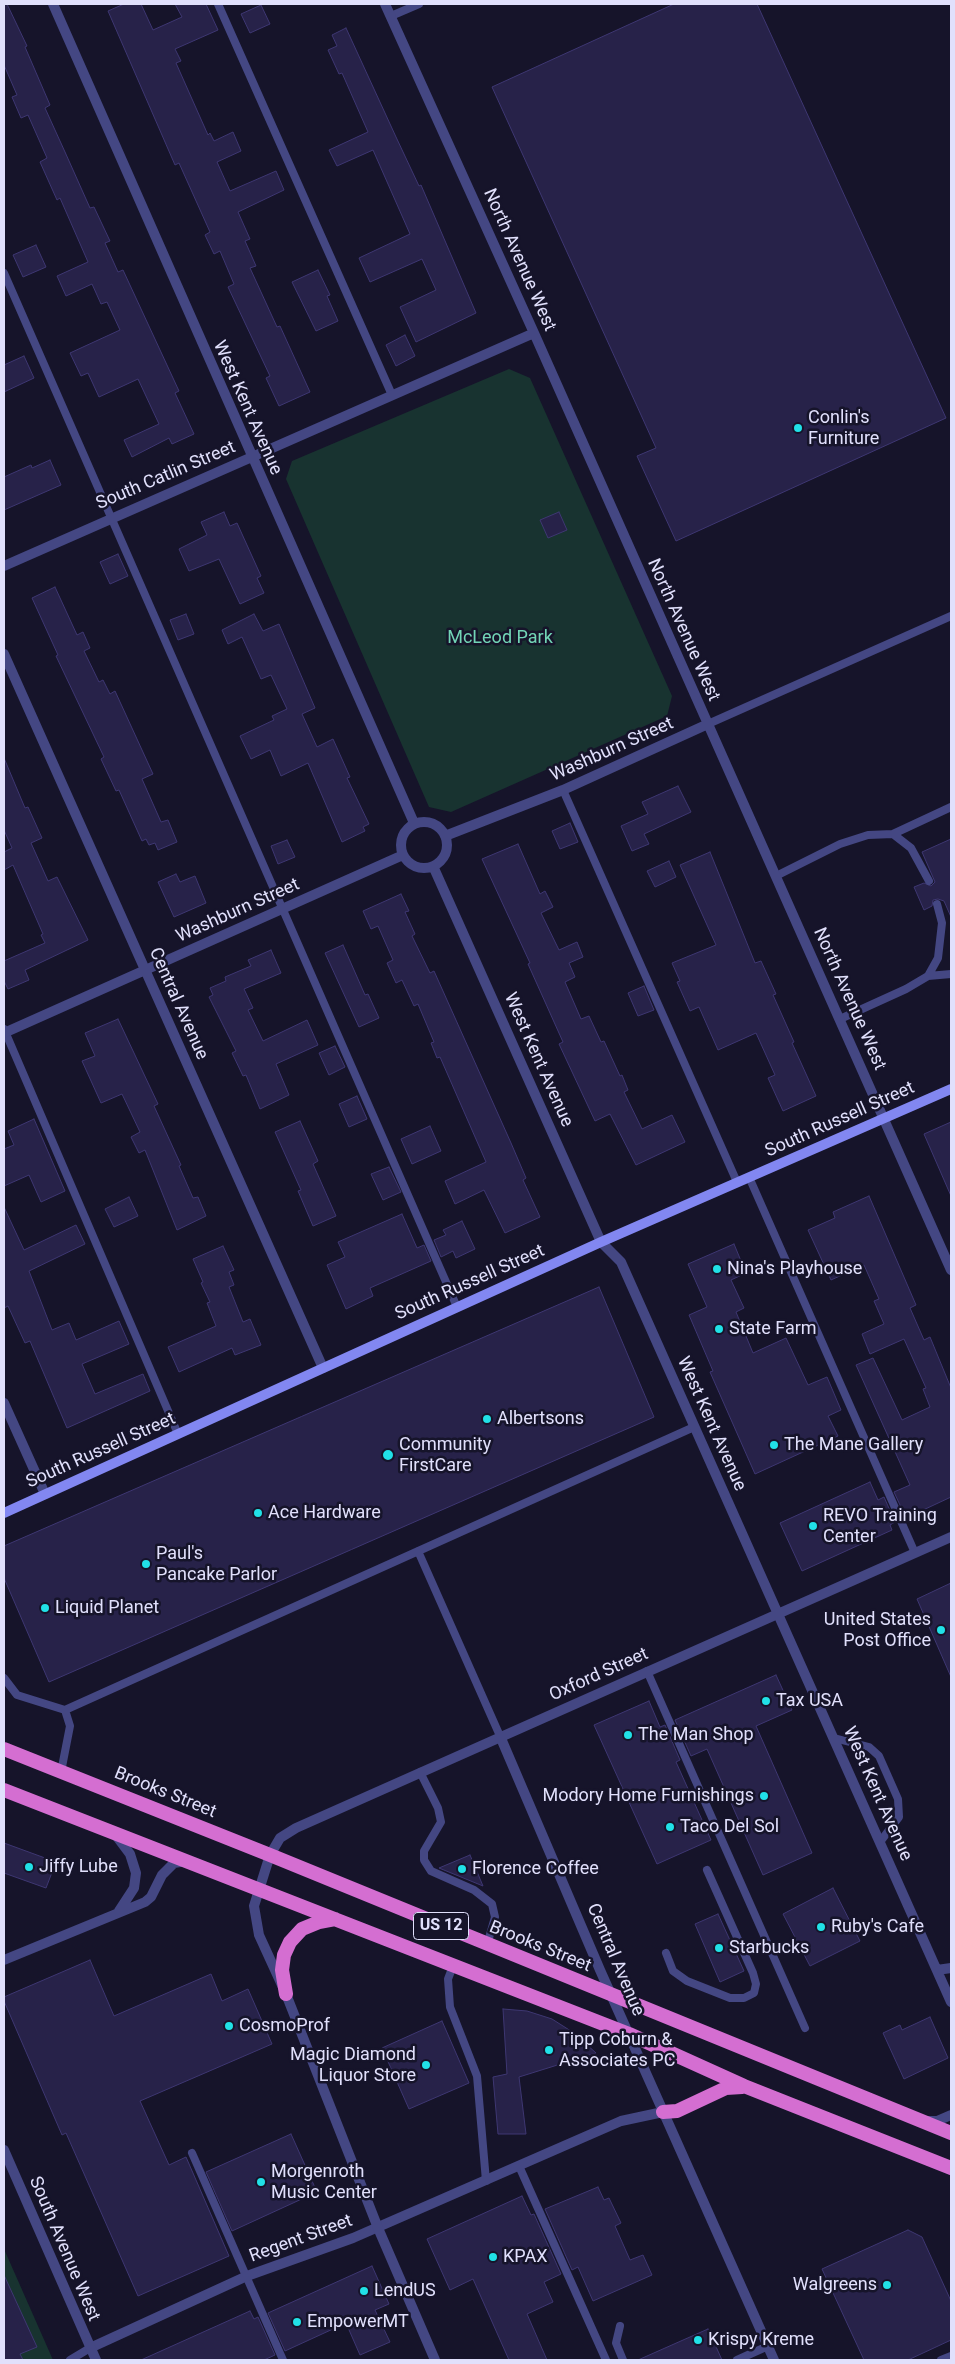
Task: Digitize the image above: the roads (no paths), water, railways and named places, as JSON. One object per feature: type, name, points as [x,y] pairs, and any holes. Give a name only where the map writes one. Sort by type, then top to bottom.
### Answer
[{"type":"highway","name":"Brooks Street","points":[[4,1749],[270,1855],[951,2134]]},
{"type":"highway","name":"US 12","points":[[4,1790],[189,1860],[258,1889],[629,2034],[744,2086],[951,2168]]},
{"type":"highway","points":[[286,1994],[282,1970],[284,1955],[290,1942],[302,1929],[319,1922],[336,1919]]},
{"type":"highway","points":[[663,2112],[676,2111],[726,2088],[744,2086]]},
{"type":"highway","points":[[935,2162],[951,2161]]},
{"type":"main road","name":"South Russell Street","points":[[4,1513],[601,1242],[951,1089]]},
{"type":"street","name":"West Kent Avenue","points":[[53,4],[414,824]]},
{"type":"street","name":"North Avenue West","points":[[385,4],[885,1118],[951,1270]]},
{"type":"street","name":"South Catlin Street","points":[[4,566],[534,333]]},
{"type":"street","name":"Central Avenue","points":[[4,654],[323,1368]]},
{"type":"street","name":"Washburn Street","points":[[445,836],[563,790],[708,724]]},
{"type":"street","points":[[426,821],[434,823],[445,836],[446,851],[443,858],[433,866],[422,868],[414,866],[403,855],[401,838],[404,831],[414,824],[426,821]]},
{"type":"street","name":"Washburn Street","points":[[4,1031],[145,972],[403,855]]},
{"type":"street","name":"West Kent Avenue","points":[[433,866],[601,1242],[621,1262],[951,2002]]},
{"type":"street","points":[[4,1403],[45,1494]]},
{"type":"street","name":"Oxford Street","points":[[434,2360],[378,2228],[286,1994],[255,1922],[254,1906],[258,1889],[270,1855],[280,1838],[287,1833],[500,1736],[951,1537]]},
{"type":"street","name":"Central Avenue","points":[[500,1736],[663,2112],[774,2360]]},
{"type":"street","points":[[113,1832],[130,1854],[136,1872],[134,1888],[129,1900],[118,1912]]},
{"type":"street","points":[[4,1960],[149,1900],[162,1875],[174,1863],[189,1860]]},
{"type":"street","points":[[937,1970],[951,1968]]},
{"type":"street","name":"Regent Street","points":[[90,2348],[246,2276],[378,2228],[621,2121],[663,2112]]},
{"type":"street","points":[[907,2116],[931,2122],[951,2115]]},
{"type":"street","name":"South Avenue West","points":[[4,2150],[96,2360]]},
{"type":"lane","points":[[218,4],[392,395]]},
{"type":"lane","points":[[391,16],[419,4]]},
{"type":"lane","points":[[4,273],[457,1307]]},
{"type":"lane","points":[[708,724],[951,616]]},
{"type":"lane","points":[[563,790],[737,1182]]},
{"type":"lane","points":[[776,876],[840,844],[868,835],[893,834],[951,807]]},
{"type":"lane","points":[[893,834],[911,848],[929,881]]},
{"type":"lane","points":[[928,976],[938,958],[942,923],[937,904]]},
{"type":"lane","points":[[840,1019],[906,989],[928,976],[951,974]]},
{"type":"lane","points":[[4,1031],[178,1434]]},
{"type":"lane","points":[[749,1177],[915,1553]]},
{"type":"lane","points":[[4,1681],[17,1695],[65,1710],[694,1427]]},
{"type":"lane","points":[[418,1551],[500,1736]]},
{"type":"lane","points":[[647,1672],[805,2028]]},
{"type":"lane","points":[[61,1772],[70,1726],[65,1710]]},
{"type":"lane","points":[[834,1738],[869,1747],[879,1756],[898,1799],[899,1818],[880,1842]]},
{"type":"lane","points":[[420,1772],[438,1808],[441,1822],[424,1851],[424,1860],[431,1871],[474,1890],[492,1904],[495,1917],[487,1945]]},
{"type":"lane","points":[[666,1953],[673,1971],[687,1982],[730,1998],[744,1998],[754,1993],[756,1984],[753,1973],[707,1870]]},
{"type":"lane","points":[[453,1966],[448,1979],[450,2007],[477,2076],[486,2181]]},
{"type":"lane","points":[[192,2154],[283,2360]]},
{"type":"lane","points":[[519,2166],[606,2360]]},
{"type":"lane","points":[[620,2326],[616,2343],[623,2360]]},
{"type":"lane","points":[[736,2360],[768,2346]]},
{"type":"lane","points":[[70,2360],[90,2348]]},
{"type":"lane","points":[[942,2360],[951,2356]]},
{"type":"place","name":"Conlin's Furniture","points":[[798,428]]},
{"type":"place","name":"Nina's Playhouse","points":[[717,1269]]},
{"type":"place","name":"State Farm","points":[[719,1329]]},
{"type":"place","name":"Albertsons","points":[[487,1419]]},
{"type":"place","name":"The Mane Gallery","points":[[774,1445]]},
{"type":"place","name":"Community FirstCare","points":[[388,1455]]},
{"type":"place","name":"Ace Hardware","points":[[258,1513]]},
{"type":"place","name":"REVO Training Center","points":[[813,1526]]},
{"type":"place","name":"Paul's Pancake Parlor","points":[[146,1564]]},
{"type":"place","name":"Liquid Planet","points":[[45,1608]]},
{"type":"place","name":"United States Post Office","points":[[941,1630]]},
{"type":"place","name":"Tax USA","points":[[766,1701]]},
{"type":"place","name":"The Man Shop","points":[[628,1735]]},
{"type":"place","name":"Modory Home Furnishings","points":[[764,1796]]},
{"type":"place","name":"Taco Del Sol","points":[[670,1827]]},
{"type":"place","name":"Jiffy Lube","points":[[29,1867]]},
{"type":"place","name":"Florence Coffee","points":[[462,1869]]},
{"type":"place","name":"Ruby's Cafe","points":[[821,1927]]},
{"type":"place","name":"Starbucks","points":[[719,1948]]},
{"type":"place","name":"CosmoProf","points":[[229,2026]]},
{"type":"place","name":"Tipp Coburn & Associates PC","points":[[549,2050]]},
{"type":"place","name":"Magic Diamond Liquor Store","points":[[426,2065]]},
{"type":"place","name":"Morgenroth Music Center","points":[[261,2182]]},
{"type":"place","name":"KPAX","points":[[493,2257]]},
{"type":"place","name":"Walgreens","points":[[887,2285]]},
{"type":"place","name":"LendUS","points":[[364,2291]]},
{"type":"place","name":"EmpowerMT","points":[[297,2322]]},
{"type":"place","name":"Krispy Kreme","points":[[698,2340]]},
{"type":"park label","name":"McLeod Park","points":[[500,638]]}]
